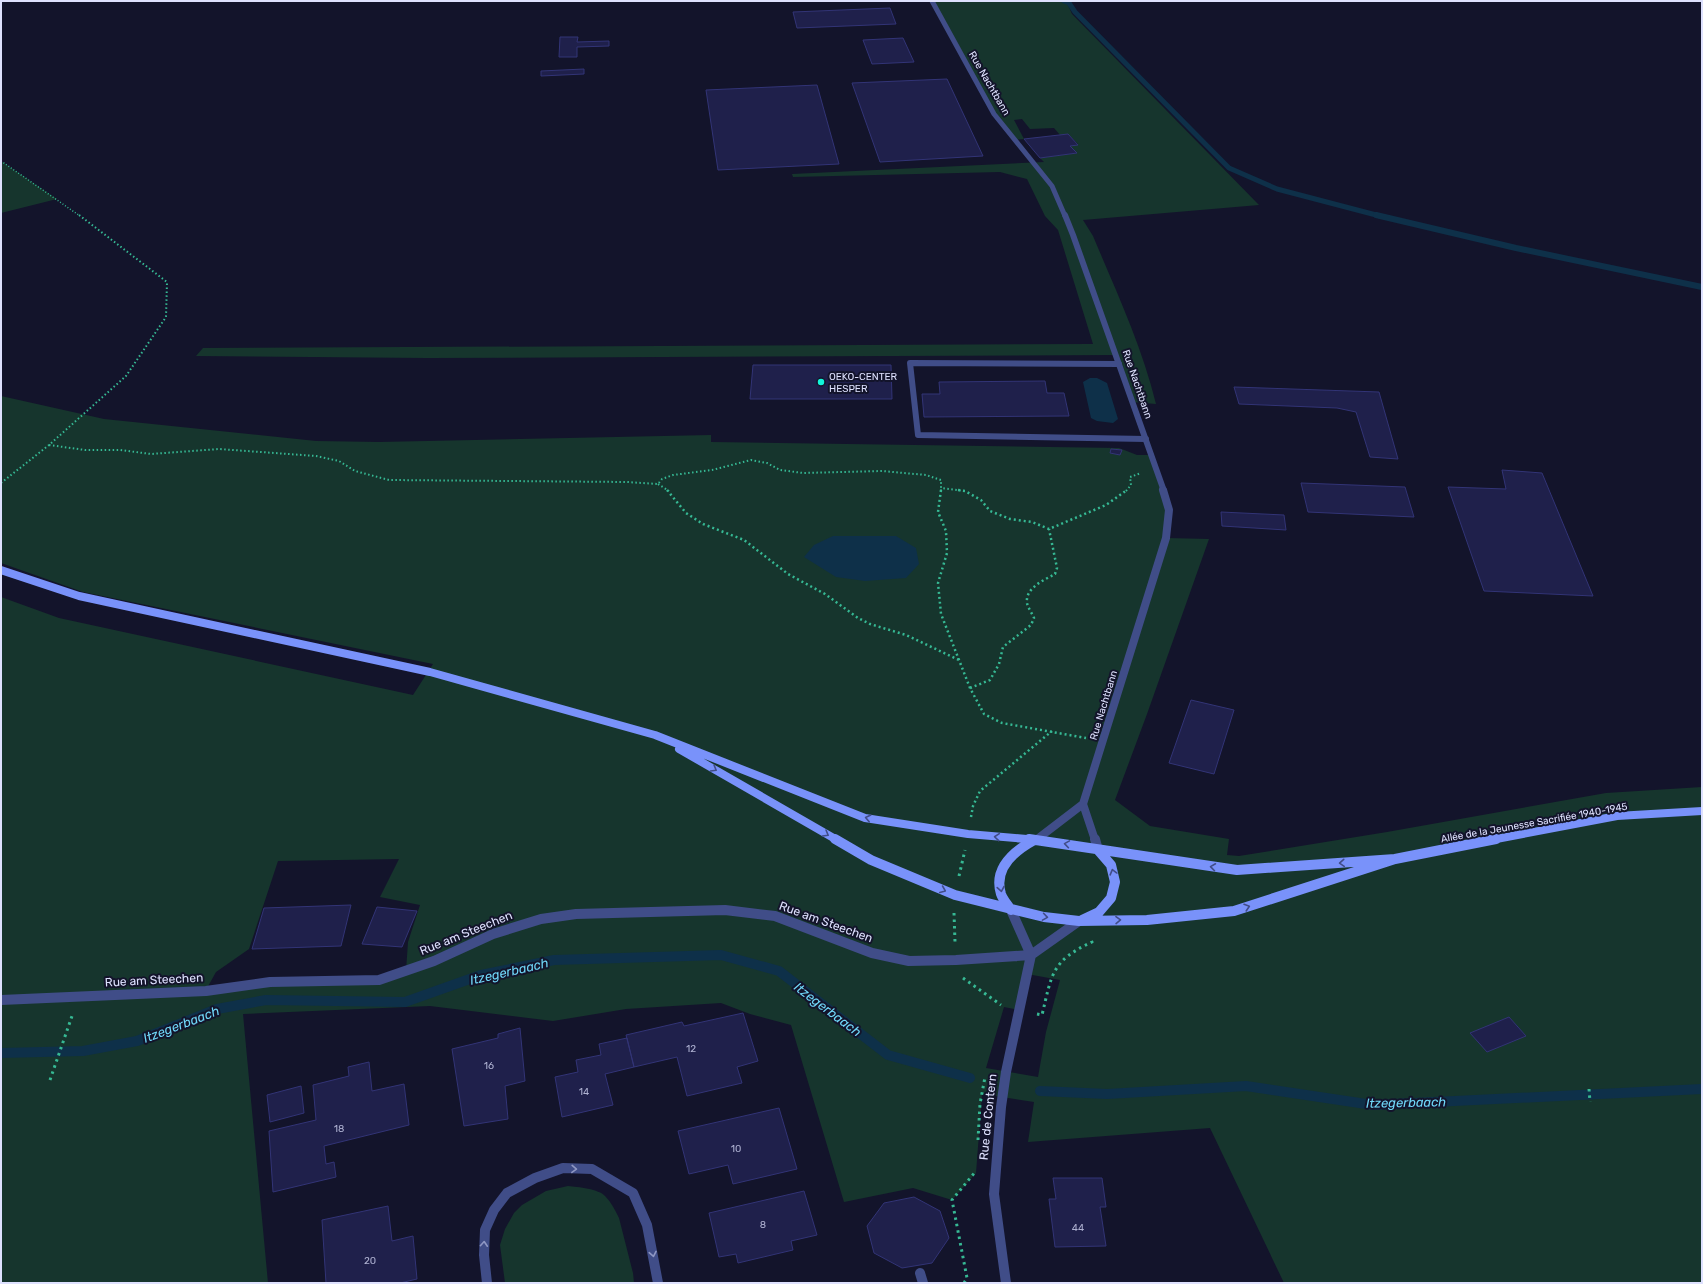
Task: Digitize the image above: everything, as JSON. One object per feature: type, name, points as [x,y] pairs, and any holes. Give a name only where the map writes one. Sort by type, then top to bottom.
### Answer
[{"type":"main road","points":[[1,570],[79,596],[430,672],[655,735],[865,818],[968,834],[1036,840],[1237,870],[1395,859]]},
{"type":"main road","points":[[655,735],[871,860],[955,895],[1044,917],[1079,921],[1147,920],[1234,911],[1395,859]]},
{"type":"main road","name":"Allée de la Jeunesse Sacrifiée 1940-1945","points":[[1395,859],[1617,816],[1702,811]]},
{"type":"main road","points":[[1011,910],[1001,894],[999,877],[1005,861],[1018,848],[1036,840]]},
{"type":"main road","points":[[1079,921],[1099,912],[1111,898],[1115,882],[1111,865],[1098,850]]},
{"type":"street","name":"Rue Nachtbann","points":[[932,1],[994,114],[1052,186],[1073,235],[1158,472],[1169,510],[1166,538],[1083,804]]},
{"type":"street","points":[[1119,364],[910,363],[918,435],[1146,439]]},
{"type":"street","points":[[1036,840],[1083,804],[1098,850]]},
{"type":"street","name":"Rue am Steechen","points":[[1,1000],[206,991],[270,982],[379,980],[434,962],[493,934],[541,919],[576,914],[725,910],[775,916],[872,953],[909,961],[956,960],[1031,955]]},
{"type":"street","points":[[1011,910],[1031,955],[1079,921]]},
{"type":"street","name":"Rue de Contern","points":[[1006,1283],[994,1194],[1001,1107],[1006,1072],[1031,955]]},
{"type":"street","points":[[486,1283],[484,1255],[485,1230],[494,1210],[507,1193],[534,1178],[563,1168],[592,1169],[633,1193],[647,1225],[658,1283]]},
{"type":"path","points":[[1,161],[57,199],[167,282],[166,317],[126,376],[49,445],[1,483]]},
{"type":"path","points":[[49,445],[85,450],[120,450],[151,454],[219,449],[316,456],[339,461],[355,471],[373,478],[389,480],[627,482],[658,484],[670,492],[686,513],[703,524],[744,540],[788,574],[825,594],[858,618],[870,624],[906,635],[959,660]]},
{"type":"path","points":[[658,484],[662,479],[673,475],[712,470],[752,460],[767,463],[780,470],[803,473],[882,472],[926,475],[941,480],[938,512],[946,531],[947,553],[938,583],[941,614],[970,688],[984,714],[1002,723],[1103,741]]},
{"type":"path","points":[[941,488],[965,491],[981,500],[990,511],[1010,519],[1032,522],[1049,529],[1100,509],[1127,491],[1131,485],[1130,477],[1137,473],[1158,472]]},
{"type":"path","points":[[970,688],[990,680],[999,664],[1003,647],[1031,625],[1034,618],[1027,602],[1029,593],[1035,585],[1055,574],[1057,568],[1049,529]]},
{"type":"path","points":[[972,814],[973,806],[980,791],[1052,731]]},
{"type":"path","points":[[1020,1010],[1042,1015],[1052,978],[1060,962],[1072,952],[1092,942],[1079,921]]},
{"type":"path","points":[[956,960],[958,975],[1004,1007]]},
{"type":"path","points":[[50,1080],[70,1020]]},
{"type":"path","points":[[978,1142],[980,1104],[986,1069]]},
{"type":"path","points":[[1589,1089],[1590,1102]]},
{"type":"path","points":[[964,1283],[967,1278],[952,1200],[976,1172],[976,1165]]},
{"type":"green space","points":[[932,1],[1069,1],[1067,3],[1072,14],[1259,205],[1083,220],[1093,236],[1128,319],[1156,404],[1132,402],[1116,355],[427,358],[196,356],[203,348],[1093,344],[1058,230],[1045,216],[1027,179],[1000,172],[793,177],[792,174],[1044,162],[1040,158],[1077,153],[1070,146],[1078,144],[1068,134],[1060,135],[1054,128],[1030,129],[1022,119],[1014,120],[1024,139],[1014,140],[994,114]]},
{"type":"green space","points":[[1,161],[57,199],[1,213]]},
{"type":"green space","points":[[1,396],[104,419],[316,441],[379,442],[711,435],[711,442],[1119,448],[1137,455],[1151,455],[1169,510],[1166,538],[1209,539],[1115,800],[1150,826],[1229,839],[1227,855],[1239,856],[1387,832],[1606,793],[1702,787],[1702,1283],[1284,1283],[1210,1128],[1028,1142],[1034,1102],[982,1094],[976,1173],[952,1200],[913,1188],[844,1202],[791,1025],[750,1014],[721,1003],[626,1009],[553,1021],[430,1006],[243,1014],[268,1283],[1,1283],[1,597],[59,618],[413,695],[433,664],[83,592],[1,563]],"holes":[[[399,859],[380,897],[420,905],[408,942],[406,971],[379,980],[206,990],[216,972],[249,949],[278,861]],[[1027,974],[1060,980],[1046,1032],[1038,1077],[986,1068],[1004,1007],[1020,1010]]]},
{"type":"green space","points":[[568,1186],[598,1192],[605,1196],[611,1203],[619,1218],[633,1273],[634,1283],[505,1283],[500,1245],[505,1229],[514,1213],[522,1205],[546,1191]]},
{"type":"water","points":[[1090,378],[1097,378],[1107,383],[1118,419],[1113,423],[1097,421],[1091,418],[1083,382]]},
{"type":"water","points":[[833,536],[896,536],[916,548],[919,564],[906,578],[865,581],[836,577],[804,557],[814,545]]},
{"type":"building","points":[[890,8],[896,24],[797,28],[793,12]]},
{"type":"building","points":[[560,37],[578,37],[577,42],[609,41],[609,46],[577,47],[577,57],[559,57]]},
{"type":"building","points":[[903,38],[914,62],[872,64],[863,40]]},
{"type":"building","points":[[584,69],[584,74],[541,76],[541,71]]},
{"type":"building","points":[[947,79],[983,156],[880,162],[852,83]]},
{"type":"building","points":[[817,85],[839,164],[718,170],[706,90]]},
{"type":"building","points":[[1068,134],[1078,145],[1070,146],[1077,153],[1040,158],[1024,139]]},
{"type":"building","name":"OEKO-CENTER HESPER","points":[[753,365],[891,365],[892,399],[750,399]]},
{"type":"building","name":"OEKO-CENTER HESPER","points":[[1045,381],[1047,393],[1064,393],[1069,416],[924,417],[922,394],[940,394],[939,382]]},
{"type":"building","points":[[1234,387],[1379,392],[1398,459],[1370,457],[1356,412],[1337,408],[1239,404]]},
{"type":"building","points":[[1111,449],[1122,450],[1120,455],[1110,453]]},
{"type":"building","points":[[1502,470],[1542,473],[1593,596],[1484,591],[1448,487],[1506,489]]},
{"type":"building","points":[[1301,483],[1405,487],[1414,517],[1308,512]]},
{"type":"building","points":[[1221,512],[1284,515],[1286,530],[1222,526]]},
{"type":"building","points":[[1191,700],[1234,710],[1214,774],[1169,763]]},
{"type":"building","points":[[351,905],[341,946],[252,949],[264,908]]},
{"type":"building","points":[[377,907],[417,911],[402,947],[362,944]]},
{"type":"building","points":[[743,1013],[758,1061],[737,1067],[742,1083],[687,1096],[677,1057],[634,1067],[626,1035],[682,1022],[684,1026]]},
{"type":"building","points":[[1509,1017],[1526,1036],[1487,1052],[1470,1033]]},
{"type":"building","points":[[520,1028],[525,1081],[505,1086],[508,1119],[464,1126],[452,1049],[498,1038],[498,1034]]},
{"type":"building","points":[[627,1038],[634,1067],[605,1074],[613,1105],[562,1117],[555,1077],[578,1072],[576,1060],[601,1055],[599,1044]]},
{"type":"building","points":[[369,1062],[372,1091],[404,1084],[409,1125],[324,1146],[326,1164],[334,1162],[336,1177],[273,1192],[269,1131],[316,1120],[313,1085],[349,1076],[348,1067]]},
{"type":"building","points":[[301,1086],[304,1113],[270,1122],[267,1095]]},
{"type":"building","points":[[779,1108],[797,1169],[733,1184],[728,1165],[689,1174],[678,1131]]},
{"type":"building","points":[[1053,1178],[1102,1178],[1106,1207],[1100,1207],[1106,1246],[1055,1247],[1049,1199],[1056,1199]]},
{"type":"building","points":[[804,1191],[817,1235],[791,1241],[793,1250],[738,1263],[736,1254],[719,1257],[709,1213]]},
{"type":"building","points":[[914,1197],[940,1211],[949,1238],[932,1263],[902,1268],[874,1253],[867,1226],[884,1203]]},
{"type":"building","points":[[388,1206],[392,1241],[413,1236],[417,1279],[400,1283],[326,1283],[322,1220]]},
{"type":"waterway","points":[[1064,1],[1069,3],[1075,12],[1229,168],[1277,189],[1378,215]]},
{"type":"waterway","points":[[1378,215],[1516,248],[1702,287]]},
{"type":"waterway","name":"Itzegerbaach","points":[[1,1053],[83,1051],[137,1041],[217,1009],[266,1000],[405,1002],[481,975],[554,960],[721,955],[779,971],[888,1055],[970,1078]]},
{"type":"waterway","name":"Itzegerbaach","points":[[1040,1091],[1107,1094],[1246,1086],[1373,1105],[1702,1089]]},
{"type":"place","name":"OEKO-CENTER HESPER","points":[[821,382]]}]
